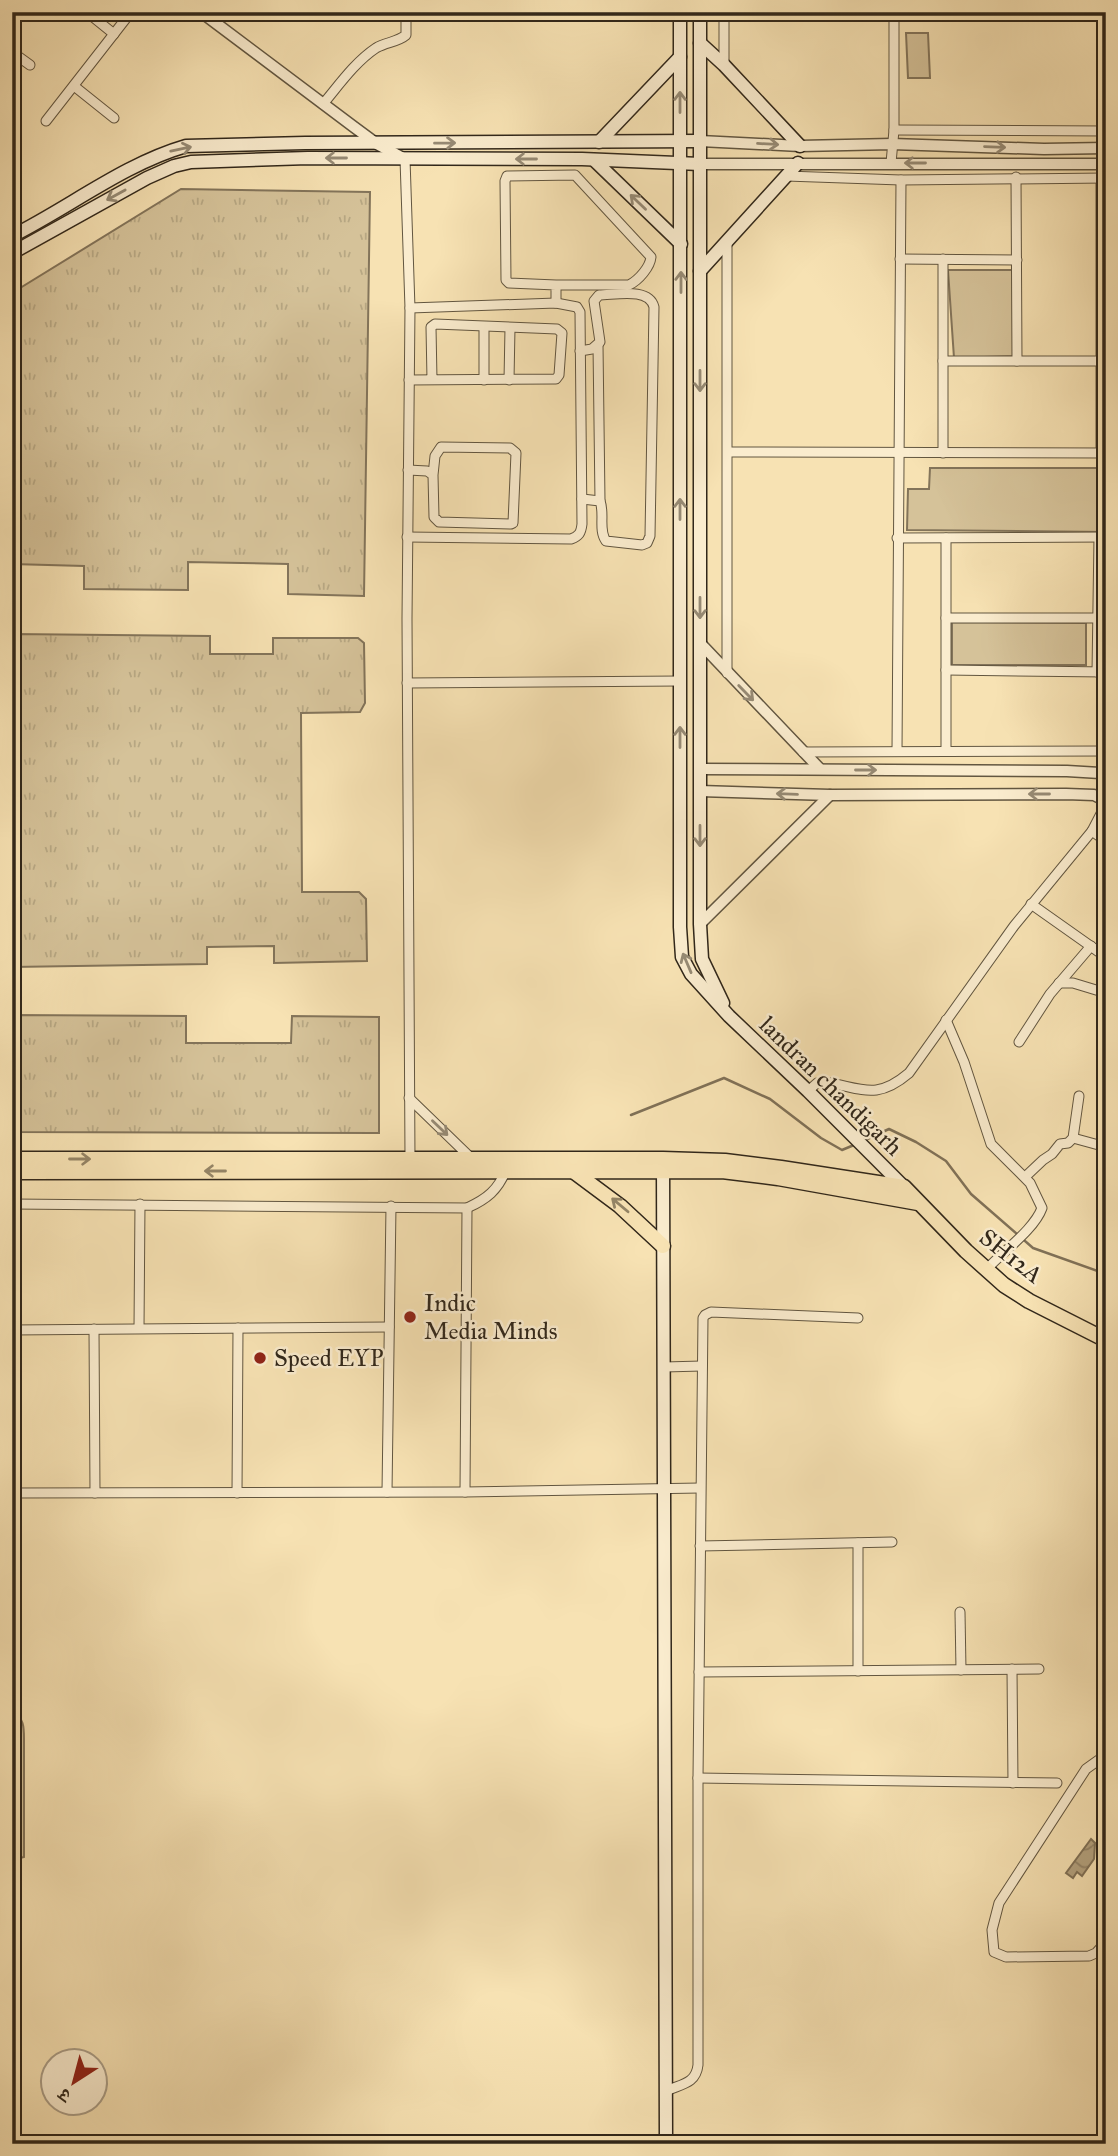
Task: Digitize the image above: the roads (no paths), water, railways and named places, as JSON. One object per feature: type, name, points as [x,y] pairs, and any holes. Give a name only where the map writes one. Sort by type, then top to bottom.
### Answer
[{"type":"main road","name":"landran chandigarh","points":[[680,12],[682,957],[691,974],[729,1016],[904,1187]]},
{"type":"main road","points":[[700,12],[700,924],[702,959],[729,1016]]},
{"type":"main road","points":[[700,43],[800,146]]},
{"type":"main road","points":[[599,142],[680,57]]},
{"type":"main road","points":[[12,236],[140,164],[186,146],[700,141]]},
{"type":"main road","points":[[12,253],[147,178],[182,164],[206,160],[594,160],[700,164]]},
{"type":"main road","points":[[594,160],[681,244]]},
{"type":"main road","points":[[700,271],[798,163]]},
{"type":"main road","points":[[12,1159],[410,1165],[572,1171],[736,1162],[904,1187]]},
{"type":"main road","points":[[12,1172],[410,1165],[472,1159],[663,1165],[767,1177],[918,1203]]},
{"type":"main road","points":[[663,1165],[666,2144]]},
{"type":"main road","points":[[572,1171],[620,1206],[663,1245]]},
{"type":"main road","name":"SH12A","points":[[904,1187],[1004,1285],[1029,1301],[1106,1340]]},
{"type":"street","points":[[46,121],[131,12]]},
{"type":"street","points":[[201,12],[377,144],[405,159],[410,308],[407,537],[410,1165]]},
{"type":"street","points":[[323,104],[368,55],[386,43],[403,38],[406,34],[406,12]]},
{"type":"street","points":[[724,12],[724,65]]},
{"type":"street","points":[[891,163],[894,130],[894,12]]},
{"type":"street","points":[[93,17],[114,34]]},
{"type":"street","points":[[12,52],[30,65]]},
{"type":"street","points":[[74,86],[114,118]]},
{"type":"street","points":[[894,130],[1106,131]]},
{"type":"street","points":[[700,141],[800,146],[892,144],[1044,149],[1106,148]]},
{"type":"street","points":[[700,164],[1106,164]]},
{"type":"street","points":[[575,175],[651,257],[636,281],[629,285],[556,285],[509,283],[506,280],[507,176],[575,175]]},
{"type":"street","points":[[728,452],[1103,453],[1103,177],[901,180],[786,176]]},
{"type":"street","points":[[1016,177],[1017,361]]},
{"type":"street","points":[[897,751],[901,180]]},
{"type":"street","points":[[727,241],[727,673]]},
{"type":"street","points":[[900,259],[1017,260]]},
{"type":"street","points":[[943,259],[943,453]]},
{"type":"street","points":[[556,285],[556,303]]},
{"type":"street","points":[[599,295],[645,295],[652,300],[654,307],[650,536],[647,543],[642,545],[606,541],[602,536],[600,501],[600,342],[594,301],[599,295]]},
{"type":"street","points":[[407,537],[571,539],[582,531],[580,313],[577,307],[556,303],[410,308]]},
{"type":"street","points":[[409,380],[432,380],[509,380],[556,379],[559,375],[562,332],[557,329],[435,324],[431,327],[432,380]]},
{"type":"street","points":[[484,327],[484,380]]},
{"type":"street","points":[[509,380],[510,328]]},
{"type":"street","points":[[580,351],[598,345]]},
{"type":"street","points":[[943,360],[1101,361]]},
{"type":"street","points":[[441,447],[514,450],[513,523],[439,522],[434,517],[433,475],[435,456],[441,447]]},
{"type":"street","points":[[408,470],[427,471],[433,475]]},
{"type":"street","points":[[582,499],[600,501]]},
{"type":"street","points":[[897,538],[1102,537],[1097,618],[1101,672],[946,670]]},
{"type":"street","points":[[946,538],[947,751]]},
{"type":"street","points":[[946,618],[1097,618]]},
{"type":"street","points":[[700,643],[820,769]]},
{"type":"street","points":[[407,683],[680,681]]},
{"type":"street","points":[[803,752],[1106,751]]},
{"type":"street","points":[[700,769],[1067,771],[1100,773],[1106,776]]},
{"type":"street","points":[[700,791],[830,795],[1066,794],[1094,795],[1106,802],[1092,831],[1031,904],[909,1073],[888,1087],[874,1091],[825,1082],[817,1083],[808,1091]]},
{"type":"street","points":[[700,924],[830,795]]},
{"type":"street","points":[[1092,831],[1106,841]]},
{"type":"street","points":[[1031,904],[1106,957]]},
{"type":"street","points":[[1019,1042],[1059,983],[1091,946]]},
{"type":"street","points":[[1059,983],[1073,983],[1106,993]]},
{"type":"street","points":[[946,1020],[964,1062],[991,1144],[1025,1177],[1042,1209],[1018,1239],[986,1270]]},
{"type":"street","points":[[1025,1177],[1060,1144],[1068,1143],[1073,1138],[1079,1096]]},
{"type":"street","points":[[409,1098],[472,1159]]},
{"type":"street","points":[[1073,1138],[1106,1147]]},
{"type":"street","points":[[12,1204],[467,1208],[483,1201],[494,1192],[506,1170]]},
{"type":"street","points":[[139,1328],[140,1204]]},
{"type":"street","points":[[387,1492],[391,1206]]},
{"type":"street","points":[[465,1492],[467,1208]]},
{"type":"street","points":[[666,2091],[692,2080],[698,2065],[702,1323],[707,1313],[858,1318]]},
{"type":"street","points":[[12,1330],[389,1327]]},
{"type":"street","points":[[237,1493],[238,1328]]},
{"type":"street","points":[[94,1329],[95,1493]]},
{"type":"street","points":[[664,1367],[702,1366]]},
{"type":"street","points":[[12,1493],[465,1492],[700,1488]]},
{"type":"street","points":[[700,1546],[892,1542]]},
{"type":"street","points":[[858,1543],[858,1671]]},
{"type":"street","points":[[960,1612],[961,1670]]},
{"type":"street","points":[[1013,1669],[1013,1783]]},
{"type":"street","points":[[699,1672],[1039,1669]]},
{"type":"street","points":[[1104,1944],[1089,1956],[1006,1957],[994,1952],[992,1930],[994,1917],[1006,1890],[1079,1780],[1092,1764],[1106,1758]]},
{"type":"street","points":[[698,1778],[1057,1783]]},
{"type":"water","points":[[1091,1839],[1095,1843],[1094,1859],[1082,1876],[1077,1872],[1073,1878],[1066,1873]]},
{"type":"waterway","points":[[631,1115],[724,1078],[770,1099],[821,1138],[842,1150],[854,1145]]},
{"type":"waterway","points":[[863,1141],[889,1129],[916,1142],[946,1161],[971,1194],[1033,1248],[1106,1274]]},
{"type":"place","name":"Indic Media Minds","points":[[410,1317]]},
{"type":"place","name":"Speed EYP","points":[[260,1358]]}]
